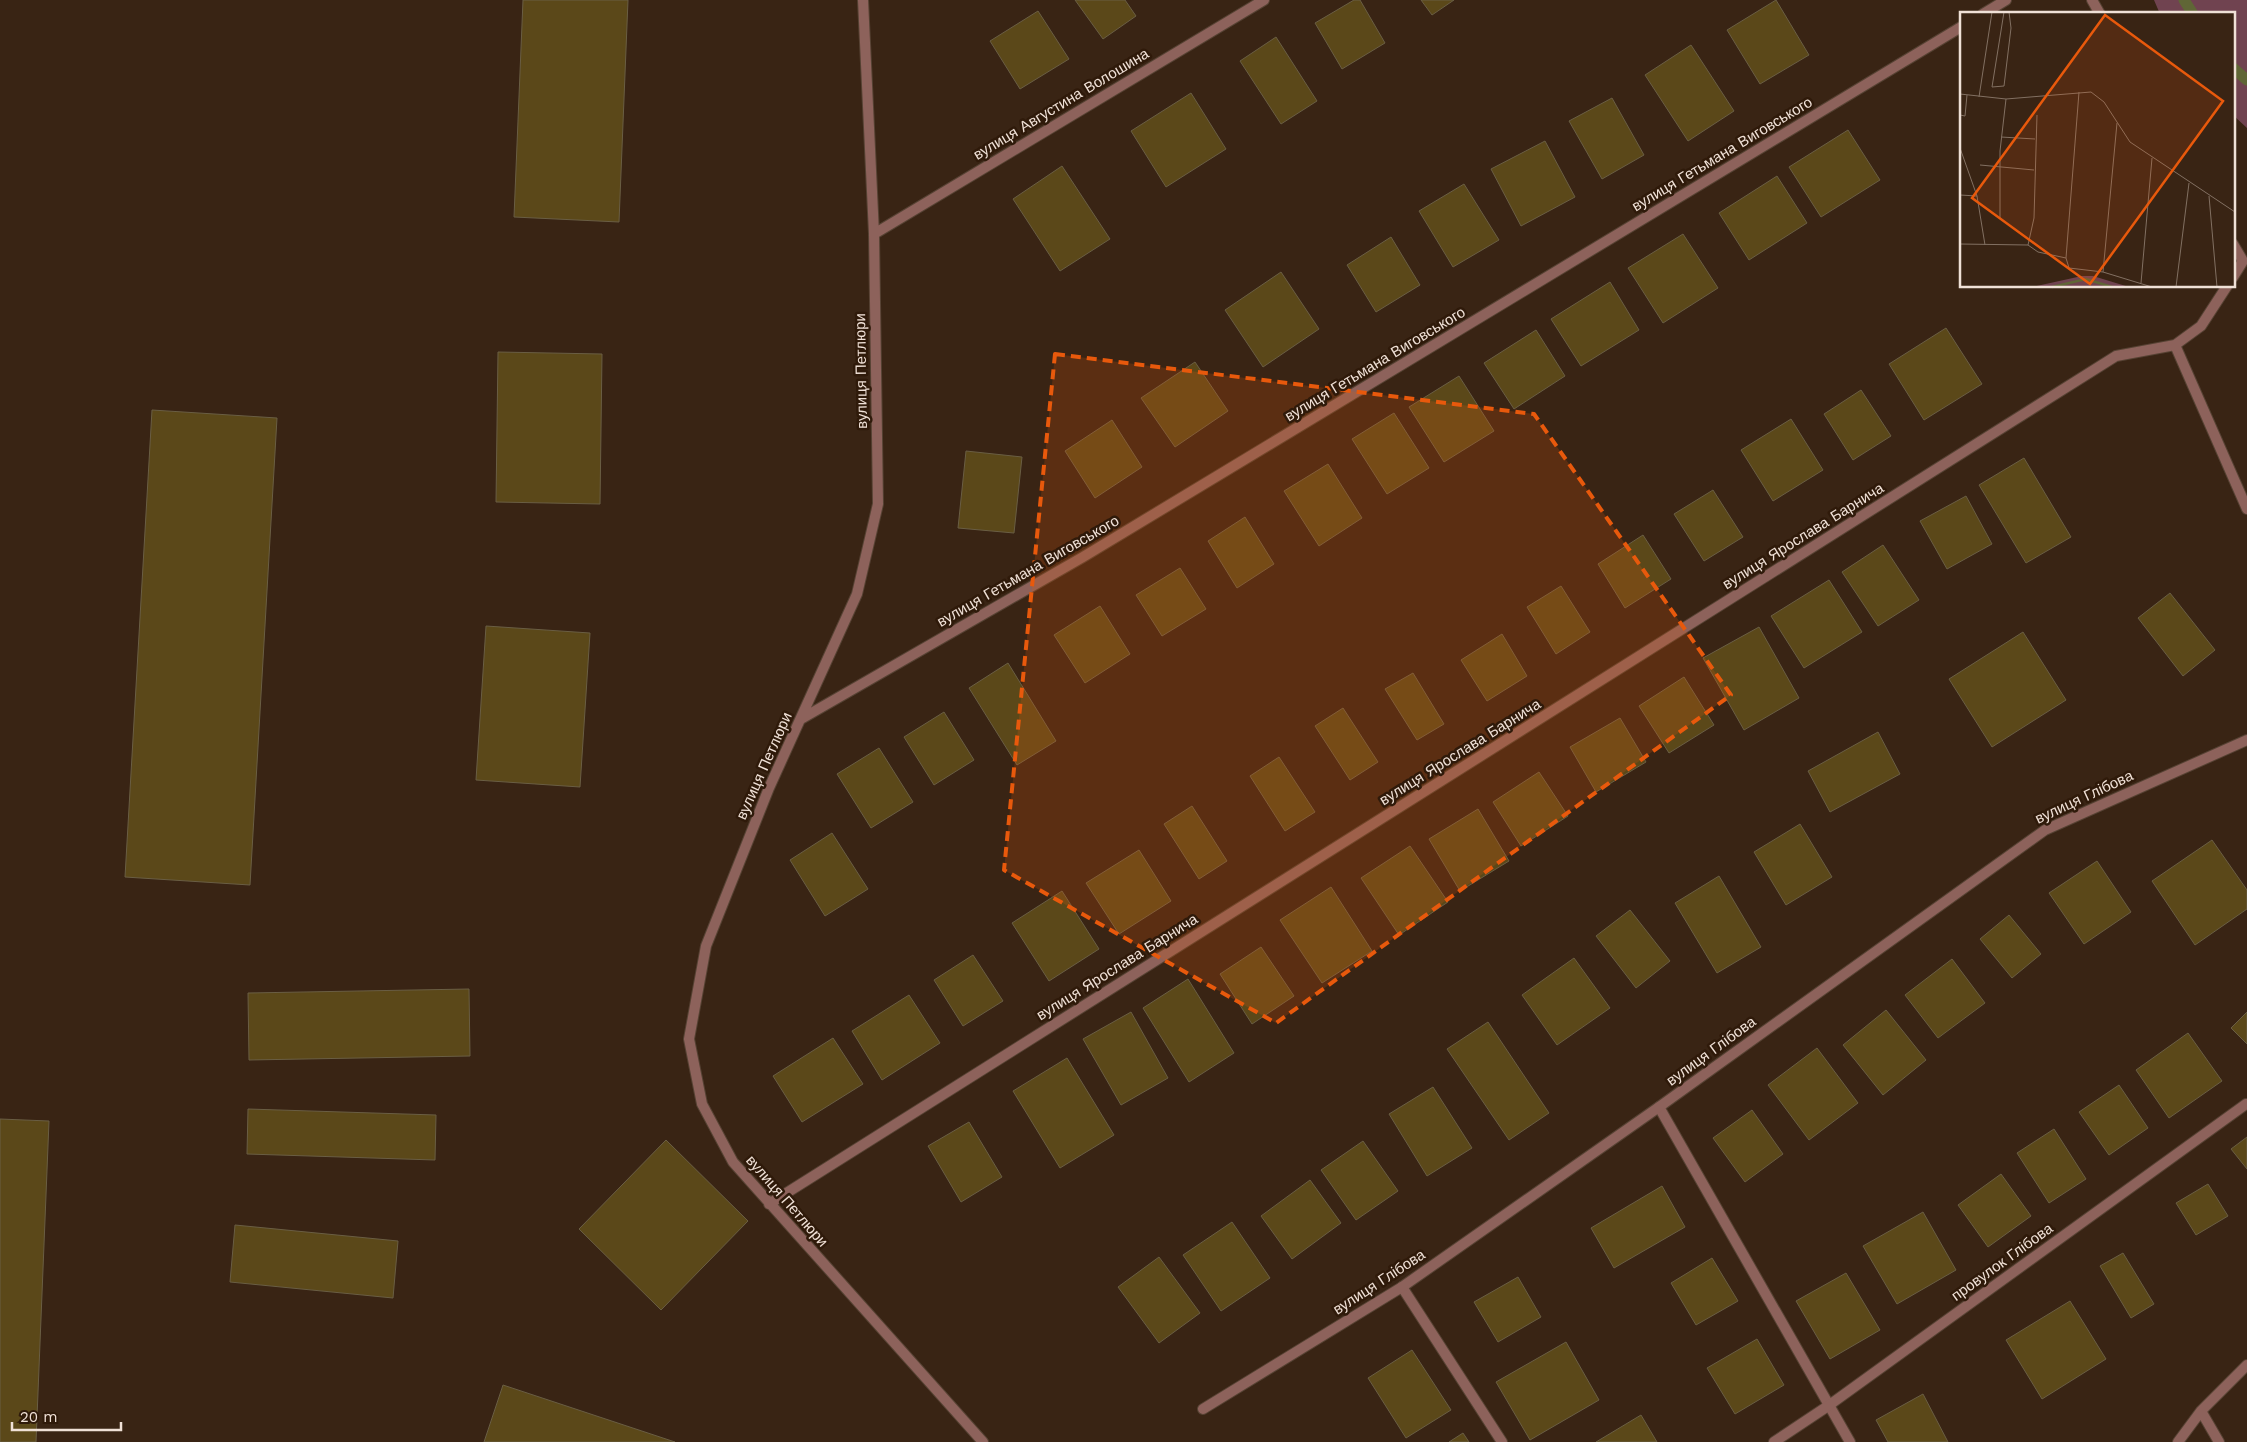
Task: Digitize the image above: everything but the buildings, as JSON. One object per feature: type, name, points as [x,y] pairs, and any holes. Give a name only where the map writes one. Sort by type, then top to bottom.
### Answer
[{"type":"street","name":"вулиця Петлюри","points":[[863,0],[874,234],[878,504],[857,594],[769,788],[706,946],[689,1039],[702,1104],[733,1162],[983,1442]]},
{"type":"street","name":"вулиця Августина Волошина","points":[[874,234],[1264,0]]},
{"type":"street","points":[[1986,12],[2006,0]]},
{"type":"street","points":[[2092,0],[2099,12]]},
{"type":"street","name":"вулиця Гетьмана Виговського","points":[[801,719],[1083,557],[1960,28]]},
{"type":"street","points":[[2234,246],[2243,261],[2234,275]]},
{"type":"street","points":[[2226,288],[2201,326],[2175,345],[2247,510]]},
{"type":"street","name":"вулиця Ярослава Барнича","points":[[769,1204],[2116,356],[2175,345]]},
{"type":"street","name":"вулиця Глібова","points":[[1203,1409],[1402,1287],[1659,1107],[2045,830],[2247,740]]},
{"type":"street","name":"провулок Глібова","points":[[1774,1442],[1828,1406],[2246,1104]]},
{"type":"street","points":[[1659,1107],[1850,1442]]},
{"type":"street","points":[[1402,1287],[1502,1442]]},
{"type":"street","points":[[2178,1442],[2201,1412],[2247,1365]]},
{"type":"street","points":[[2201,1412],[2219,1442]]},
{"type":"highlighted area","points":[[1055,354],[1534,414],[1731,695],[1276,1023],[1004,870]]},
{"type":"shaded area","points":[[2154,0],[2247,0],[2247,128],[2234,116],[2234,12],[2159,12]]},
{"type":"waterway","points":[[2184,0],[2192,12]]},
{"type":"waterway","points":[[2234,69],[2247,80]]}]
